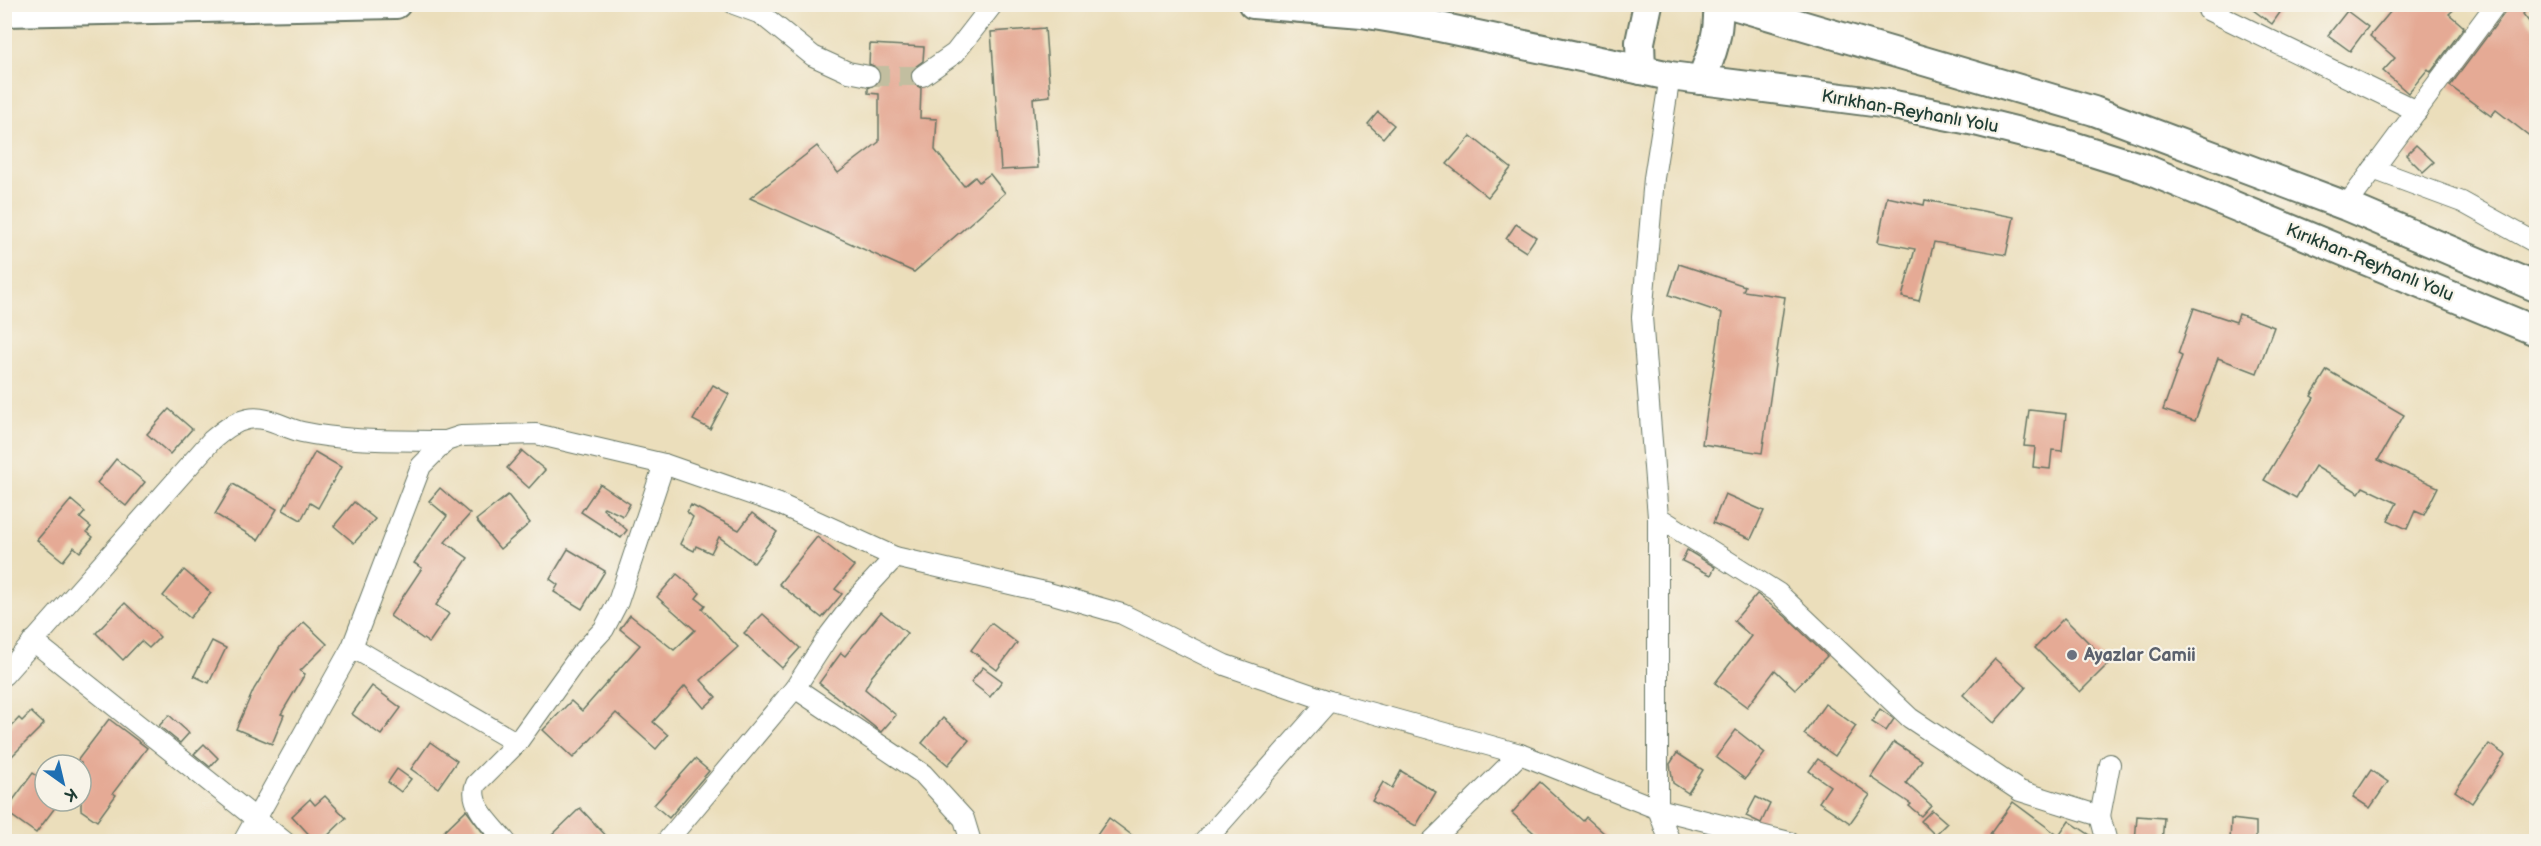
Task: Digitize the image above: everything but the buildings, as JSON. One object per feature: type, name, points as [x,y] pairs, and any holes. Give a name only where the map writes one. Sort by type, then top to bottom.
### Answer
[{"type":"highway","points":[[4,12],[396,4]]},
{"type":"highway","name":"Kırıkhan-Reyhanlı Yolu","points":[[1252,4],[1339,11],[1416,21],[1670,76],[1889,104],[1975,121],[2063,143],[2143,168],[2536,331]]},
{"type":"highway","points":[[1641,70],[1640,42],[1648,4]]},
{"type":"highway","points":[[1701,80],[1716,38],[1719,19],[1718,4]]},
{"type":"highway","points":[[1730,4],[2094,111],[2346,206],[2536,287]]},
{"type":"street","points":[[734,4],[760,14],[813,56],[848,72],[869,76]]},
{"type":"street","points":[[922,76],[955,52],[993,4]]},
{"type":"street","points":[[2212,4],[2208,10],[2417,111]]},
{"type":"street","points":[[2346,206],[2496,4]]},
{"type":"street","points":[[1670,76],[1654,178],[1642,317],[1658,517],[1658,809],[1670,842]]},
{"type":"street","points":[[2373,169],[2462,202],[2536,243]]},
{"type":"street","points":[[4,675],[212,440],[231,424],[249,418],[264,419],[301,432],[361,440],[446,441],[461,436],[536,434],[664,464],[779,504],[896,557],[1049,592],[1122,614],[1225,665],[1329,700],[1520,754],[1658,809],[1789,842]]},
{"type":"street","points":[[243,842],[352,647],[421,466],[446,441]]},
{"type":"street","points":[[506,842],[486,818],[474,800],[472,792],[476,784],[517,743],[580,655],[604,629],[618,602],[664,464]]},
{"type":"street","points":[[1658,517],[1778,593],[1910,718],[2020,791],[2100,816]]},
{"type":"street","points":[[666,842],[795,688],[830,634],[859,596],[896,557]]},
{"type":"street","points":[[33,641],[285,842]]},
{"type":"street","points":[[352,647],[517,743]]},
{"type":"street","points":[[795,688],[923,774],[964,819],[971,842]]},
{"type":"street","points":[[1204,842],[1329,700]]},
{"type":"street","points":[[1431,842],[1520,754]]},
{"type":"street","points":[[2107,842],[2100,816],[2110,764]]},
{"type":"tunnel","points":[[869,76],[922,76]]},
{"type":"place","name":"Ayazlar Camii","points":[[2072,655]]}]
